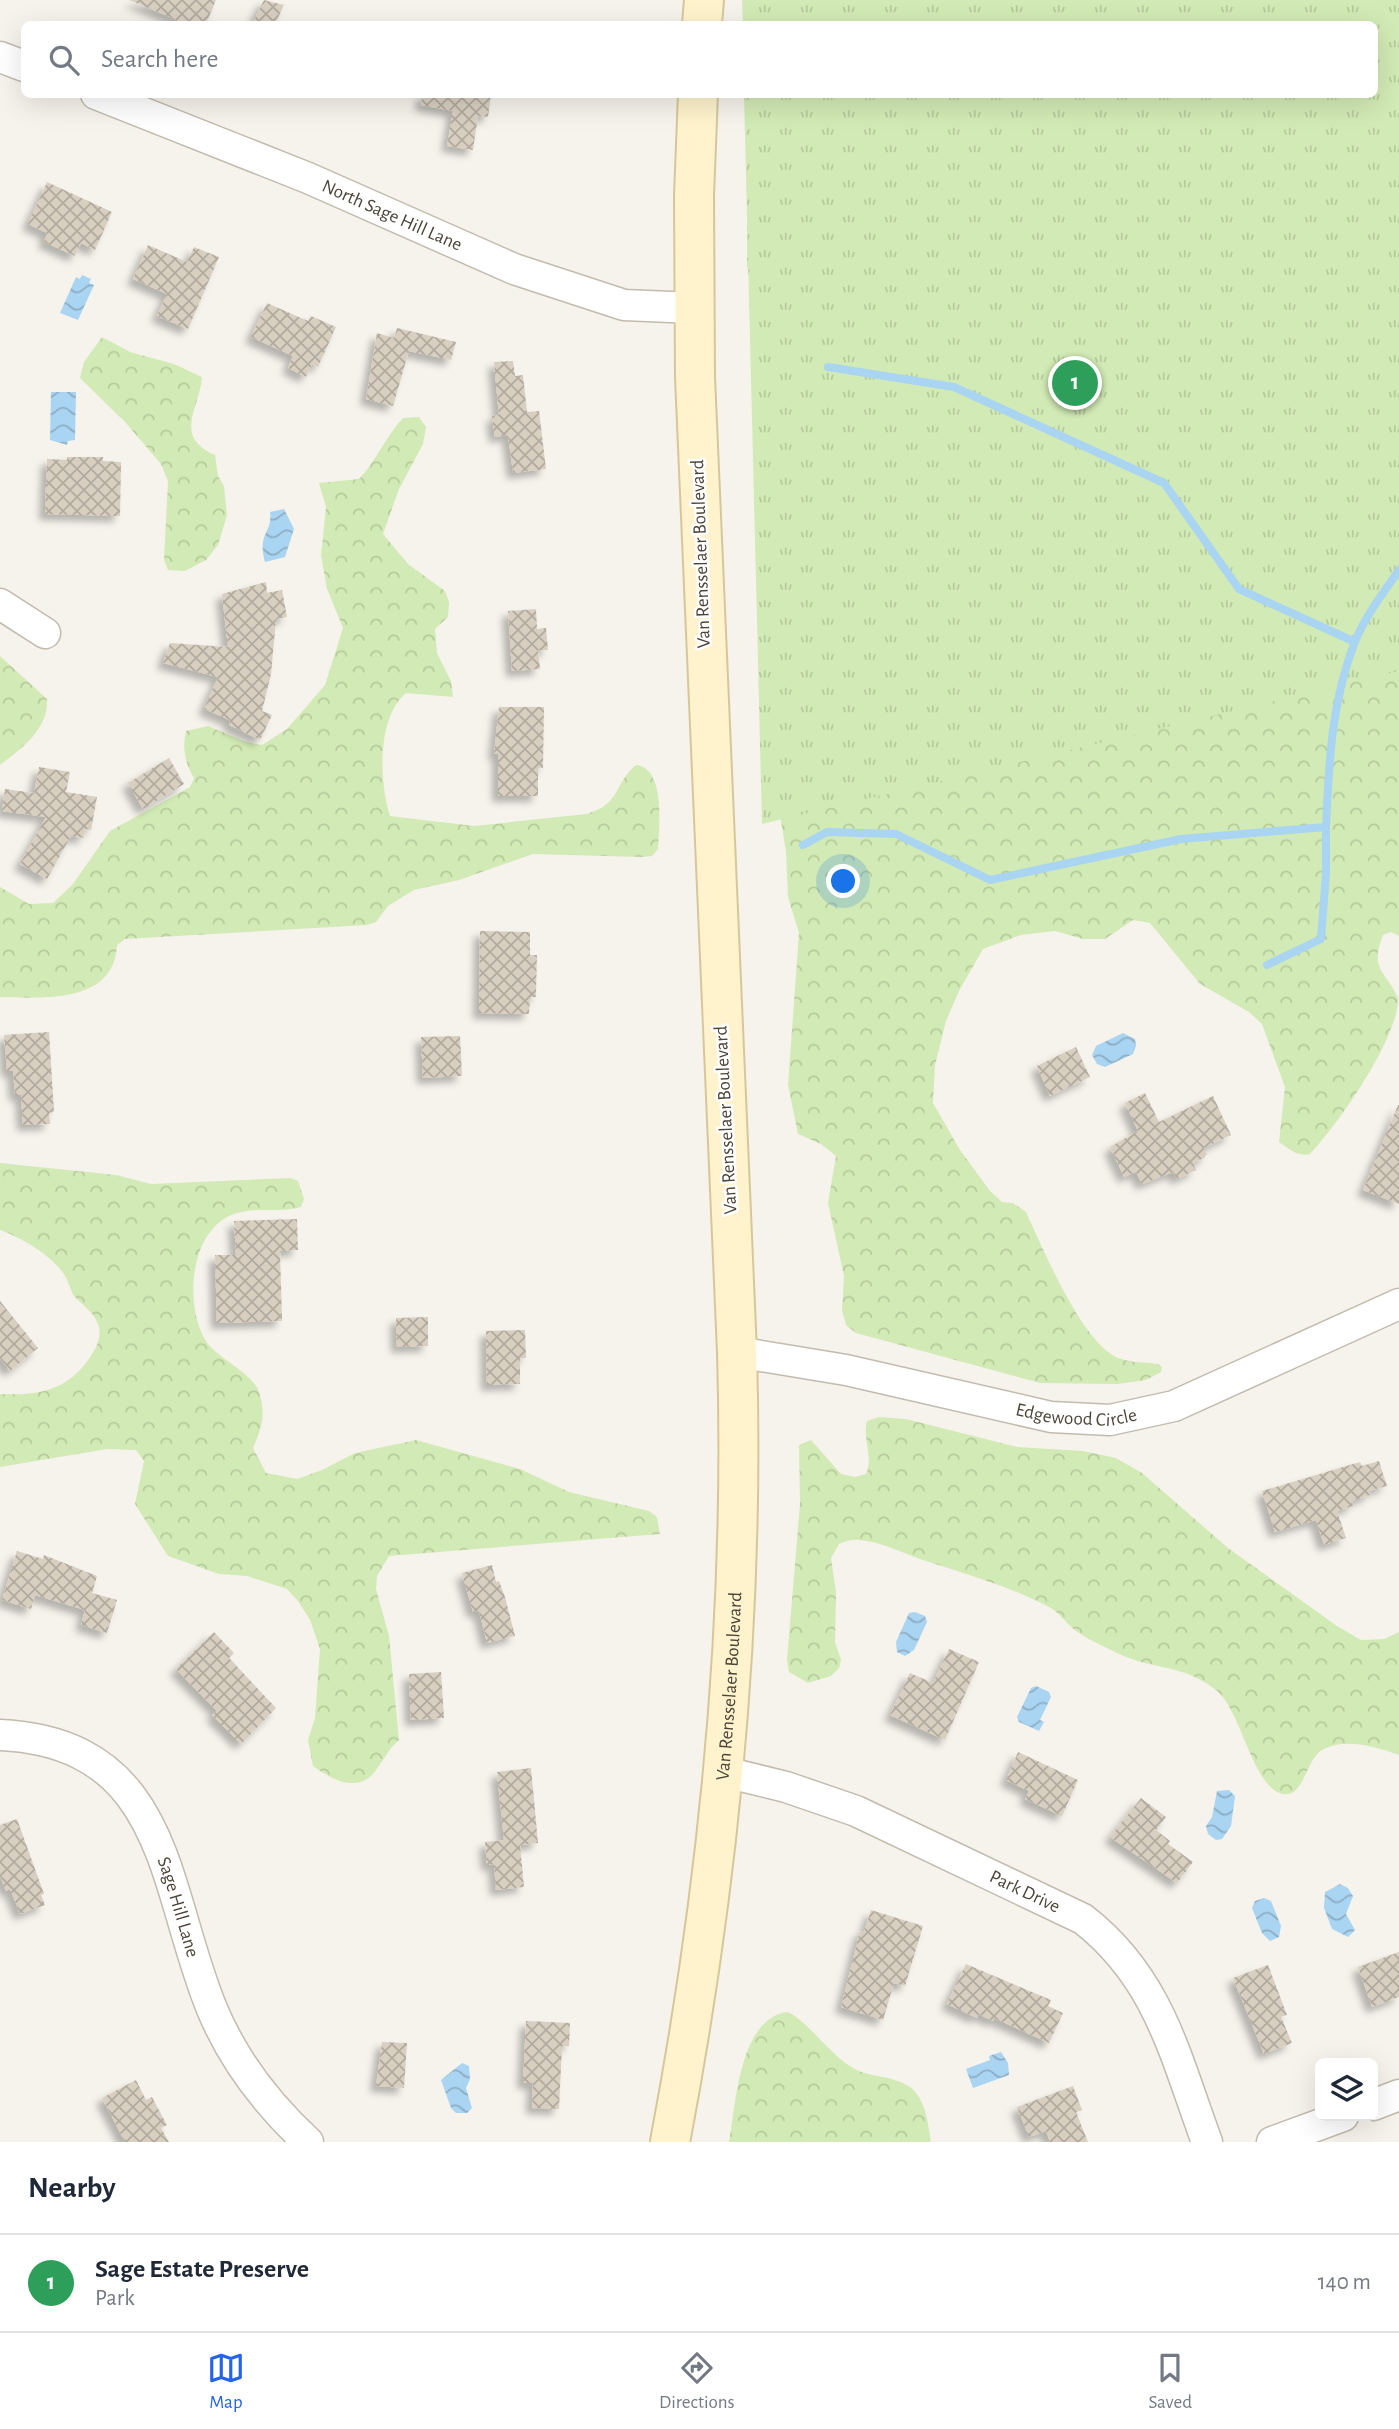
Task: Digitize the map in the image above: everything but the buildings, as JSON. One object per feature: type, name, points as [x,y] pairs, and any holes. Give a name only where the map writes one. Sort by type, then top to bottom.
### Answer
[{"type":"main road","points":[[702,21],[704,0]]},
{"type":"main road","name":"Van Rensselaer Boulevard","points":[[670,2142],[703,1954],[725,1772],[737,1583],[737,1352],[700,526],[694,308],[698,98]]},
{"type":"street","points":[[0,57],[21,65]]},
{"type":"street","name":"North Sage Hill Lane","points":[[106,98],[308,178],[526,273],[624,305],[694,308]]},
{"type":"street","points":[[0,604],[45,633]]},
{"type":"street","name":"Edgewood Circle","points":[[737,1352],[846,1370],[1051,1417],[1110,1420],[1141,1415],[1198,1396],[1399,1304]]},
{"type":"street","name":"Sage Hill Lane","points":[[0,1735],[33,1738],[75,1752],[110,1773],[132,1793],[156,1839],[199,1973],[225,2037],[264,2096],[308,2142]]},
{"type":"street","name":"Park Drive","points":[[725,1772],[786,1787],[847,1807],[1083,1919],[1114,1944],[1143,1983],[1163,2025],[1207,2142]]},
{"type":"street","points":[[1378,2103],[1399,2095]]},
{"type":"street","points":[[1272,2142],[1329,2121]]},
{"type":"green space","points":[[742,0],[1399,0],[1399,671],[762,824],[744,98],[1378,98],[1378,21],[743,21]]},
{"type":"green space","points":[[1399,0],[1399,936],[1391,932],[1383,935],[1378,956],[1381,970],[1398,998],[1396,1015],[1377,1058],[1350,1103],[1310,1154],[1301,1154],[1279,1142],[1285,1087],[1262,1024],[1249,1012],[1200,984],[1150,923],[1133,920],[1105,939],[1083,939],[1055,931],[1021,935],[983,949],[959,991],[946,1021],[935,1065],[933,1103],[960,1150],[990,1191],[1002,1202],[1013,1203],[1026,1212],[1062,1289],[1086,1328],[1111,1354],[1133,1362],[1158,1364],[1162,1367],[1161,1372],[1146,1380],[1118,1384],[1040,1383],[856,1333],[846,1325],[842,1310],[844,1276],[828,1203],[836,1156],[821,1144],[798,1134],[788,1085],[799,933],[788,897],[786,852],[779,809],[753,293],[747,266],[747,192],[1348,98],[1378,98],[1377,21]]},
{"type":"green space","points":[[102,337],[130,352],[174,364],[202,377],[191,430],[202,447],[215,455],[218,476],[224,486],[227,515],[218,545],[206,560],[185,571],[168,570],[164,560],[168,481],[161,464],[126,423],[80,378],[84,362]]},
{"type":"green space","points":[[419,417],[426,427],[423,444],[399,489],[383,534],[408,564],[445,591],[449,602],[448,617],[435,629],[437,653],[451,681],[453,697],[406,693],[397,704],[385,734],[383,751],[384,786],[390,816],[474,826],[586,814],[606,805],[636,765],[646,769],[656,787],[659,800],[658,849],[652,856],[641,857],[533,854],[459,880],[414,890],[388,906],[376,922],[367,925],[125,939],[117,945],[113,964],[104,978],[90,988],[56,997],[0,997],[0,887],[29,904],[53,903],[73,884],[110,831],[190,787],[194,778],[185,756],[186,731],[208,726],[246,742],[262,745],[287,729],[325,685],[343,628],[327,589],[321,555],[326,507],[319,483],[359,479],[403,418]]},
{"type":"green space","points":[[0,656],[47,699],[39,729],[25,745],[0,765]]},
{"type":"green space","points":[[0,1163],[116,1175],[151,1184],[291,1178],[298,1181],[304,1199],[301,1207],[245,1211],[221,1221],[208,1234],[195,1271],[193,1291],[200,1329],[208,1344],[251,1379],[259,1392],[262,1420],[253,1448],[266,1473],[297,1479],[355,1453],[416,1440],[520,1469],[569,1492],[649,1511],[657,1517],[660,1534],[389,1556],[377,1576],[376,1589],[389,1636],[399,1740],[365,1780],[349,1783],[326,1775],[313,1766],[308,1740],[315,1718],[320,1649],[310,1620],[287,1589],[247,1576],[219,1574],[168,1556],[135,1504],[144,1461],[136,1450],[107,1449],[0,1467],[0,1394],[41,1392],[64,1383],[74,1376],[92,1354],[100,1332],[93,1316],[74,1296],[60,1269],[27,1243],[0,1230]]},
{"type":"green space","points":[[879,1417],[906,1419],[1017,1447],[1083,1451],[1116,1458],[1142,1473],[1228,1548],[1337,1626],[1361,1640],[1384,1639],[1399,1632],[1399,1755],[1361,1745],[1331,1746],[1322,1750],[1312,1761],[1296,1790],[1283,1794],[1273,1789],[1263,1778],[1225,1700],[1204,1682],[1180,1671],[1119,1654],[1076,1631],[1049,1607],[1018,1593],[868,1541],[849,1540],[839,1544],[831,1558],[836,1592],[835,1642],[841,1660],[839,1668],[831,1676],[808,1683],[789,1672],[787,1660],[800,1504],[799,1445],[811,1440],[841,1474],[855,1477],[866,1474],[869,1461],[867,1421]]},
{"type":"green space","points":[[787,2012],[853,2068],[896,2080],[910,2087],[923,2105],[931,2142],[729,2142],[738,2086],[749,2046],[771,2018]]},
{"type":"water","points":[[82,275],[91,279],[89,283],[94,285],[78,320],[60,313],[76,277],[80,279]]},
{"type":"water","points":[[51,392],[76,392],[75,440],[68,441],[67,445],[50,440]]},
{"type":"water","points":[[284,509],[294,529],[285,557],[265,562],[263,544],[270,512]]},
{"type":"water","points":[[1123,1033],[1135,1039],[1133,1054],[1105,1067],[1097,1064],[1092,1055],[1096,1046]]},
{"type":"water","points":[[909,1613],[925,1616],[927,1622],[914,1650],[905,1656],[897,1652],[896,1642]]},
{"type":"water","points":[[1036,1686],[1049,1692],[1051,1697],[1040,1720],[1044,1722],[1039,1731],[1019,1722],[1017,1717],[1031,1688]]},
{"type":"water","points":[[1229,1790],[1235,1796],[1231,1826],[1222,1839],[1216,1840],[1208,1834],[1206,1826],[1212,1817],[1217,1791]]},
{"type":"water","points":[[1340,1884],[1348,1888],[1353,1896],[1346,1914],[1355,1930],[1348,1937],[1332,1929],[1324,1908],[1325,1892]]},
{"type":"water","points":[[1264,1898],[1271,1901],[1281,1926],[1279,1937],[1270,1941],[1262,1933],[1252,1908],[1255,1901]]},
{"type":"water","points":[[1001,2052],[1008,2063],[1009,2075],[973,2088],[966,2069],[990,2060],[989,2056]]},
{"type":"water","points":[[462,2063],[469,2066],[470,2079],[466,2088],[472,2108],[467,2113],[456,2113],[451,2108],[441,2080]]},
{"type":"waterway","points":[[828,367],[954,387],[1164,483],[1239,589],[1355,642]]},
{"type":"waterway","points":[[803,845],[827,832],[896,834],[990,880],[1181,839],[1326,827],[1332,734],[1346,667],[1363,625],[1399,570]]},
{"type":"waterway","points":[[1267,965],[1321,939],[1326,827]]},
{"type":"place","name":"Sage Estate Preserve","points":[[1075,383]]}]
